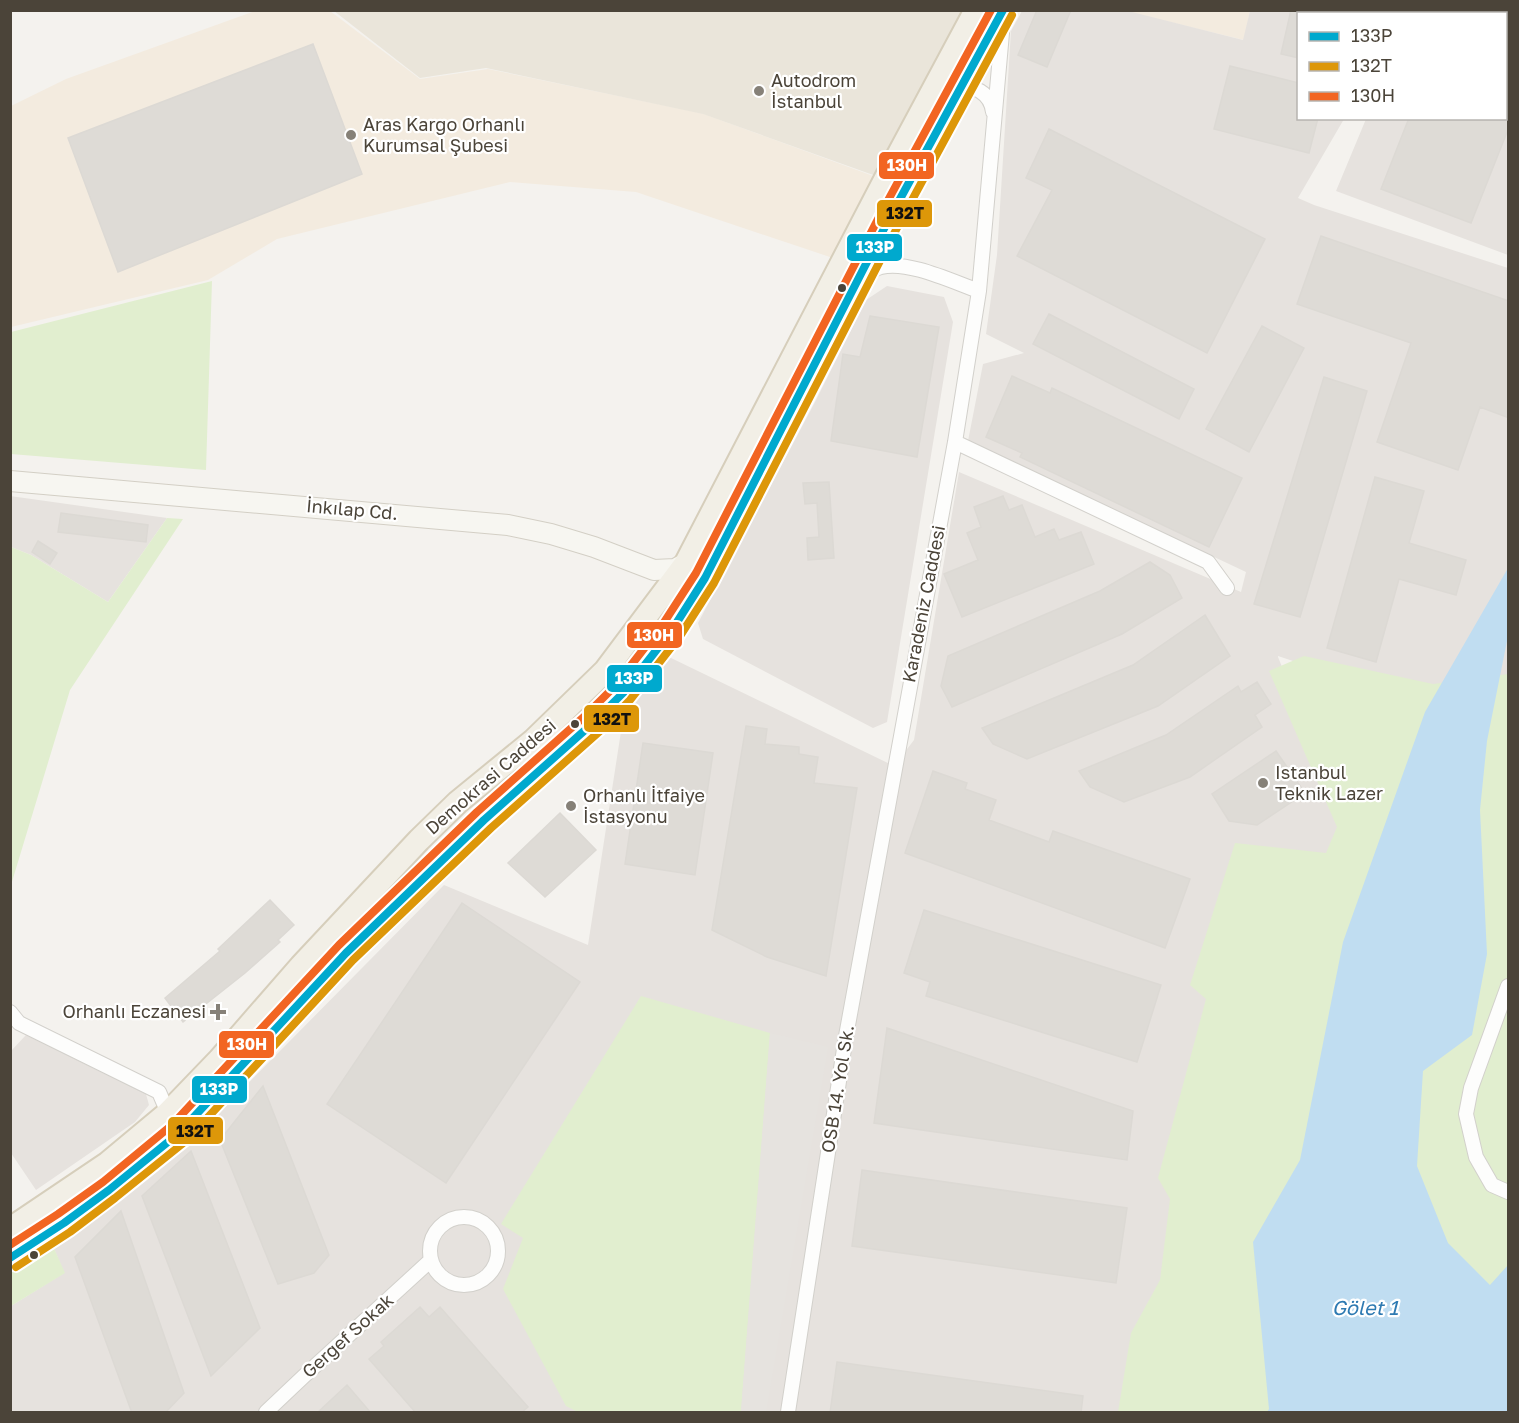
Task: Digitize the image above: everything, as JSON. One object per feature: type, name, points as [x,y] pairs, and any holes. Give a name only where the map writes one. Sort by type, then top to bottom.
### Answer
[{"type":"main road","name":"Demokrasi Caddesi","points":[[10,1229],[108,1163],[168,1113],[419,840],[476,787],[534,740],[605,671],[686,563],[976,10]]},
{"type":"main road","name":"Demokrasi Caddesi","points":[[10,1258],[109,1190],[179,1133],[346,952],[623,693],[672,630],[705,578],[961,85],[1004,10]]},
{"type":"main road","points":[[672,630],[669,605],[672,592],[686,563]]},
{"type":"main road","points":[[476,787],[516,791]]},
{"type":"street","name":"Karadeniz Caddesi","points":[[894,766],[955,442],[979,291],[1004,10]]},
{"type":"street","points":[[927,104],[943,89],[961,85]]},
{"type":"street","name":"Karadeniz Caddesi","points":[[961,85],[980,90],[987,97],[992,105],[995,123]]},
{"type":"street","points":[[857,283],[880,267],[896,266],[909,267],[979,291]]},
{"type":"street","points":[[955,442],[1208,562],[1227,588]]},
{"type":"street","name":"İnkılap Cd.","points":[[10,481],[508,525],[594,546],[654,570],[675,569],[686,563]]},
{"type":"street","points":[[636,563],[649,571],[655,580],[657,591],[651,611]]},
{"type":"street","name":"OSB 14. Yol Sk.","points":[[788,1413],[846,1036],[894,766]]},
{"type":"street","points":[[1509,986],[1471,1088],[1466,1114],[1476,1157],[1492,1185],[1509,1192]]},
{"type":"street","points":[[10,1012],[20,1023],[159,1092],[168,1113]]},
{"type":"street","points":[[466,1217],[485,1224],[493,1233],[497,1244],[498,1256],[487,1276],[465,1285],[443,1278],[431,1260],[432,1239],[437,1230],[445,1222],[455,1218],[466,1217]]},
{"type":"street","name":"Gergef Sokak","points":[[266,1413],[431,1260]]},
{"type":"shaded area","points":[[1124,10],[1243,40],[1250,11],[1394,11],[1297,12],[1297,120],[1343,120],[1298,198],[1508,268],[1508,1412],[11,1412],[11,1306],[64,1273],[53,1246],[198,1134],[444,885],[588,945],[624,712],[669,657],[894,766],[914,740],[959,472],[1241,592],[1246,572],[968,441],[983,364],[1024,353],[986,334],[997,255],[1011,31],[1022,11]],"holes":[[[1278,656],[1419,703],[1346,826]]]},
{"type":"shaded area","points":[[255,11],[330,11],[420,79],[488,69],[701,113],[876,177],[833,258],[636,192],[510,182],[277,239],[208,280],[11,327],[11,106],[66,79]]},
{"type":"shaded area","name":"Autodrom İstanbul","points":[[334,11],[969,11],[876,176],[703,114],[486,68],[420,78]]},
{"type":"shaded area","points":[[1124,11],[1250,11],[1244,40]]},
{"type":"shaded area","points":[[1508,11],[1508,255],[1336,191],[1366,120],[1507,120],[1507,12],[1406,12]]},
{"type":"shaded area","points":[[887,286],[944,297],[953,322],[887,722],[873,728],[703,639],[698,623],[815,402],[866,300]]},
{"type":"shaded area","points":[[10,496],[167,518],[108,602],[31,555],[11,547]]},
{"type":"shaded area","points":[[770,1033],[828,1047],[766,1412],[741,1412]]},
{"type":"shaded area","points":[[26,1035],[146,1094],[149,1105],[135,1122],[36,1190],[11,1153],[11,1051]]},
{"type":"green space","points":[[212,281],[206,470],[11,454],[11,332]]},
{"type":"green space","points":[[167,518],[183,519],[70,690],[11,885],[11,547],[31,555],[108,602]]},
{"type":"green space","points":[[1304,656],[1433,684],[1508,674],[1508,1412],[1118,1412],[1131,1333],[1160,1280],[1170,1199],[1158,1178],[1206,999],[1190,985],[1235,843],[1326,853],[1337,827],[1269,671]]},
{"type":"green space","points":[[641,996],[770,1033],[741,1412],[578,1412],[566,1406],[503,1289],[523,1238],[501,1224]]},
{"type":"green space","points":[[53,1246],[65,1273],[11,1306],[11,1273]]},
{"type":"water","name":"Gölet 1","points":[[1508,568],[1508,636],[1487,741],[1480,810],[1487,954],[1472,1035],[1423,1071],[1417,1166],[1448,1243],[1490,1285],[1508,1265],[1508,1412],[1267,1412],[1269,1409],[1253,1242],[1300,1160],[1343,942],[1425,712]]},
{"type":"building","points":[[1037,10],[1071,10],[1047,67],[1018,55]]},
{"type":"building","points":[[1291,10],[1299,10],[1297,12],[1297,58],[1281,54]]},
{"type":"building","points":[[313,44],[362,174],[118,272],[68,138]]},
{"type":"building","points":[[1230,66],[1297,83],[1297,120],[1317,120],[1309,153],[1214,129]]},
{"type":"building","points":[[1509,118],[1509,127],[1471,223],[1381,189],[1408,120],[1507,120]]},
{"type":"building","points":[[1049,129],[1265,239],[1207,353],[1017,256],[1052,190],[1026,178]]},
{"type":"building","points":[[1321,236],[1509,301],[1509,418],[1480,407],[1458,470],[1377,442],[1411,343],[1297,304]]},
{"type":"building","points":[[1049,314],[1194,389],[1179,419],[1033,344]]},
{"type":"building","points":[[870,316],[939,327],[917,457],[831,441],[843,354],[860,357]]},
{"type":"building","points":[[1262,326],[1304,348],[1249,452],[1206,429]]},
{"type":"building","points":[[1012,376],[1050,393],[1052,388],[1242,478],[1209,547],[1020,457],[1022,453],[986,437]]},
{"type":"building","points":[[1324,377],[1367,391],[1300,617],[1254,604]]},
{"type":"building","points":[[1375,477],[1424,491],[1409,543],[1466,560],[1456,595],[1399,579],[1376,662],[1327,648]]},
{"type":"building","points":[[829,482],[834,558],[808,560],[807,538],[819,537],[817,503],[805,504],[803,483]]},
{"type":"building","points":[[1003,496],[1009,510],[1022,505],[1035,537],[1054,529],[1059,540],[1081,532],[1094,564],[962,617],[944,574],[978,560],[967,533],[981,527],[974,507]]},
{"type":"building","points":[[61,513],[148,525],[146,542],[58,532]]},
{"type":"building","points":[[38,541],[57,553],[50,564],[32,552]]},
{"type":"building","points":[[1150,562],[1170,575],[1182,598],[1122,634],[952,707],[941,686],[948,656],[1100,591]]},
{"type":"building","points":[[1205,615],[1230,656],[1158,706],[1027,759],[993,744],[982,728],[1133,665]]},
{"type":"building","points":[[1257,682],[1271,704],[1255,715],[1262,727],[1190,777],[1124,802],[1090,787],[1079,771],[1166,735],[1238,686],[1241,692]]},
{"type":"building","points":[[746,726],[767,729],[765,744],[799,747],[799,754],[818,757],[814,783],[857,788],[826,976],[767,957],[712,930]]},
{"type":"building","points":[[643,743],[713,753],[695,875],[625,864]]},
{"type":"building","name":"Istanbul Teknik Lazer","points":[[1276,751],[1305,793],[1257,825],[1229,821],[1212,794]]},
{"type":"building","points":[[933,771],[967,783],[965,789],[996,800],[989,820],[1049,842],[1053,831],[1190,879],[1165,948],[905,853]]},
{"type":"building","points":[[560,813],[596,850],[545,897],[508,863]]},
{"type":"building","points":[[270,900],[294,925],[278,940],[280,942],[245,973],[183,1022],[165,998],[220,951],[218,949]]},
{"type":"building","points":[[462,903],[580,982],[446,1183],[327,1104]]},
{"type":"building","points":[[924,910],[1161,985],[1137,1062],[926,996],[930,982],[904,973]]},
{"type":"building","points":[[887,1028],[1133,1111],[1127,1160],[874,1123]]},
{"type":"building","points":[[263,1086],[329,1255],[314,1273],[278,1284],[220,1140]]},
{"type":"building","points":[[191,1151],[260,1328],[211,1376],[142,1196]]},
{"type":"building","points":[[862,1170],[1127,1208],[1116,1283],[852,1246]]},
{"type":"building","points":[[121,1211],[184,1393],[165,1413],[132,1413],[75,1257]]},
{"type":"building","points":[[420,1307],[429,1317],[440,1307],[528,1407],[521,1413],[416,1413],[369,1359],[384,1346],[381,1342]]},
{"type":"building","points":[[837,1362],[1083,1396],[1081,1413],[830,1413]]},
{"type":"building","points":[[347,1385],[371,1413],[317,1413]]},
{"type":"transit line","name":"130H","points":[[10,1245],[103,1182],[172,1125],[339,945],[477,812],[586,715],[615,686],[663,624],[696,573],[879,217],[991,10]]},
{"type":"transit line","name":"133P","points":[[10,1258],[109,1190],[179,1133],[346,953],[484,820],[593,723],[623,693],[672,630],[705,578],[888,221],[1003,10]]},
{"type":"transit line","name":"132T","points":[[16,1267],[70,1232],[187,1140],[353,960],[491,828],[600,731],[630,700],[680,636],[714,583],[898,226],[1012,15]]},
{"type":"place","name":"Autodrom İstanbul","points":[[759,91]]},
{"type":"place","name":"Aras Kargo Orhanlı Kurumsal Şubesi","points":[[351,135]]},
{"type":"place","name":"Istanbul Teknik Lazer","points":[[1263,783]]},
{"type":"place","name":"Orhanlı İtfaiye İstasyonu","points":[[571,806]]},
{"type":"place","name":"Orhanlı Eczanesi","points":[[218,1012]]}]
